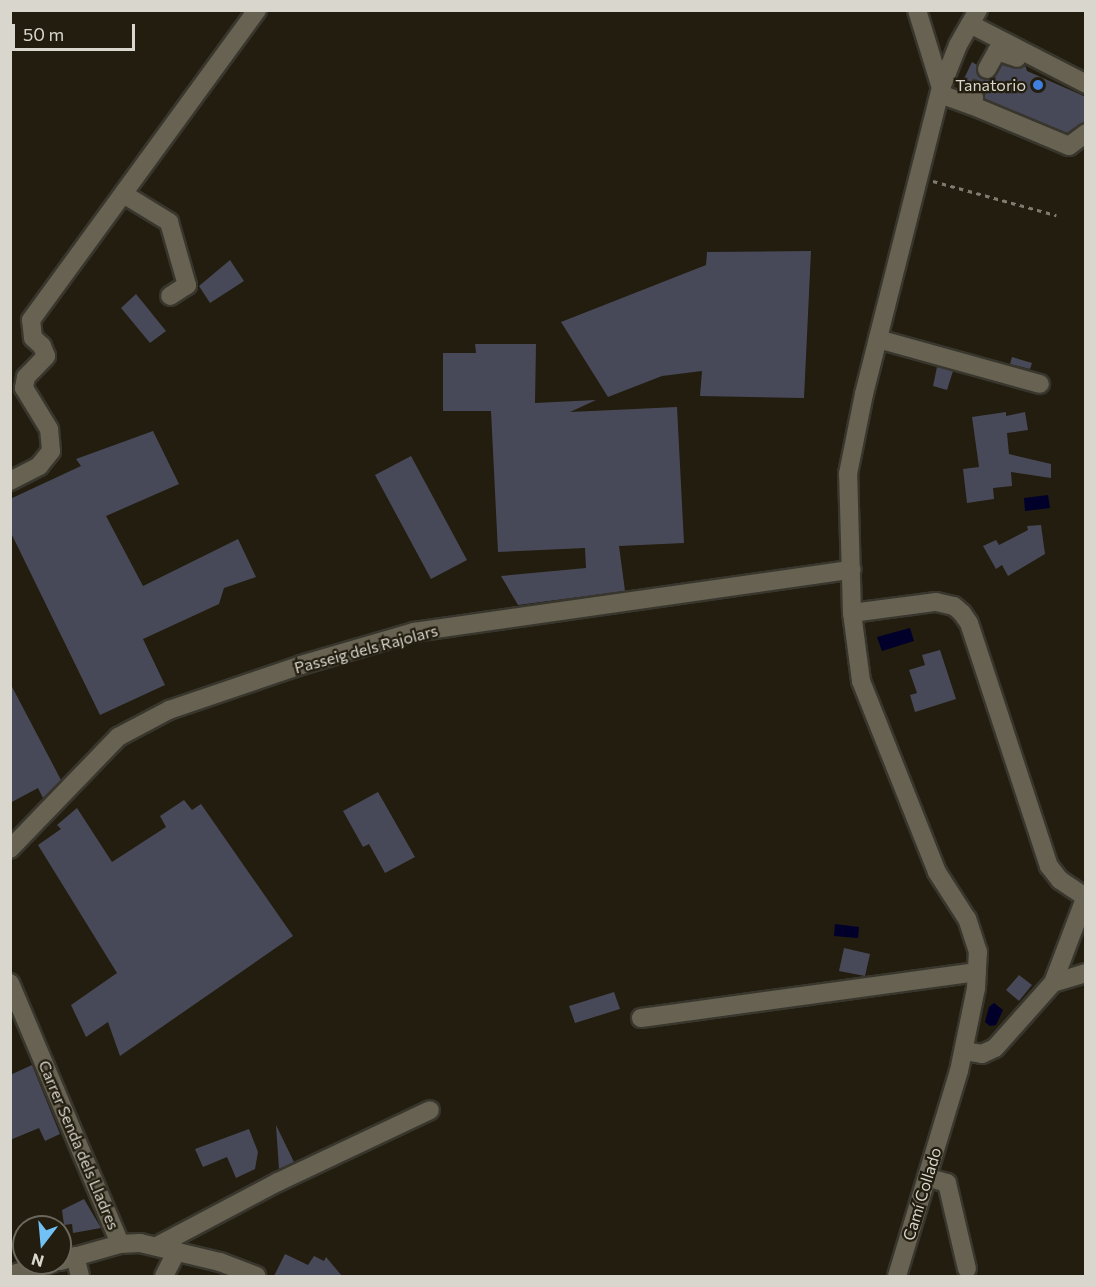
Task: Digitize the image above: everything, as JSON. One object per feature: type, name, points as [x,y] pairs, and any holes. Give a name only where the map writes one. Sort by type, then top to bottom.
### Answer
[{"type":"street","points":[[10,481],[39,466],[51,451],[49,429],[24,388],[26,376],[46,356],[42,346],[33,338],[31,320],[124,195],[256,10]]},
{"type":"street","points":[[917,10],[941,91],[972,101],[1069,146],[1086,133]]},
{"type":"street","points":[[974,17],[1086,84]]},
{"type":"street","name":"Camí Collado","points":[[897,1276],[964,1051],[977,972],[975,936],[937,872],[866,696],[852,613],[848,474],[878,339],[947,68],[974,17]]},
{"type":"street","points":[[987,69],[1000,50],[1086,93]]},
{"type":"street","points":[[124,195],[169,222],[187,285],[170,296]]},
{"type":"street","points":[[878,339],[1040,384]]},
{"type":"street","name":"Passeig dels Rajolars","points":[[10,849],[99,752],[118,737],[169,710],[301,665],[414,633],[852,570]]},
{"type":"street","points":[[852,613],[936,602],[954,606],[962,613],[969,623],[1049,866],[1065,884],[1085,896],[1053,983],[995,1048],[982,1054],[964,1051]]},
{"type":"street","points":[[641,1018],[977,972]]},
{"type":"street","points":[[1053,983],[1086,973]]},
{"type":"street","name":"Carrer Senda dels Lladres","points":[[10,983],[120,1244],[157,1246],[177,1251],[230,1272],[255,1276]]},
{"type":"street","points":[[157,1246],[278,1182],[430,1110]]},
{"type":"street","points":[[927,1177],[947,1183],[967,1269]]},
{"type":"street","points":[[72,1257],[120,1244]]},
{"type":"street","points":[[164,1276],[177,1251]]},
{"type":"path","points":[[918,177],[1056,215]]},
{"type":"water","points":[[1048,495],[1050,508],[1025,511],[1024,498]]},
{"type":"water","points":[[910,628],[914,641],[882,651],[877,637]]},
{"type":"water","points":[[835,924],[859,927],[858,938],[834,936]]},
{"type":"water","points":[[994,1003],[1003,1010],[996,1025],[990,1026],[985,1022],[989,1007]]},
{"type":"building","points":[[972,62],[977,65],[977,74],[982,79],[993,78],[1002,65],[1018,69],[1025,65],[1027,71],[1086,97],[1084,122],[1067,133],[985,99],[978,87],[959,89]]},
{"type":"building","points":[[811,251],[804,398],[700,396],[702,371],[662,376],[608,397],[561,322],[706,265],[707,252]]},
{"type":"building","points":[[230,260],[244,281],[210,303],[199,286]]},
{"type":"building","points":[[136,294],[166,331],[150,343],[121,308]]},
{"type":"building","points":[[475,344],[536,344],[535,403],[596,400],[570,412],[677,407],[684,543],[619,546],[625,591],[518,605],[501,576],[586,568],[585,548],[498,552],[491,411],[443,411],[443,353],[476,353]]},
{"type":"building","points":[[1012,357],[1032,363],[1030,369],[1010,364]]},
{"type":"building","points":[[937,367],[953,371],[947,390],[933,386]]},
{"type":"building","points":[[1006,412],[1006,416],[1025,412],[1028,430],[1007,433],[1009,454],[1051,464],[1051,478],[1011,472],[1012,486],[993,488],[994,499],[967,503],[963,469],[979,467],[972,417]]},
{"type":"building","points":[[153,431],[179,484],[106,516],[143,586],[238,539],[256,577],[224,588],[219,604],[143,639],[165,685],[100,715],[10,531],[10,499],[81,466],[76,459]]},
{"type":"building","points":[[411,456],[467,560],[431,579],[375,475]]},
{"type":"building","points":[[1041,525],[1045,554],[1008,576],[1002,565],[996,569],[983,546],[996,540],[999,545],[1028,530],[1027,526]]},
{"type":"building","points":[[940,650],[956,699],[915,712],[910,695],[917,693],[909,670],[925,665],[922,655]]},
{"type":"building","points":[[10,683],[61,780],[43,798],[38,788],[10,803]]},
{"type":"building","points":[[378,792],[415,857],[385,873],[369,844],[363,847],[343,811]]},
{"type":"building","points":[[184,800],[192,810],[201,804],[293,936],[120,1056],[108,1022],[86,1037],[71,1005],[117,973],[38,845],[61,829],[57,825],[77,808],[112,862],[166,827],[160,816]]},
{"type":"building","points":[[844,948],[870,954],[865,976],[839,971]]},
{"type":"building","points":[[1019,975],[1032,985],[1019,1001],[1006,990]]},
{"type":"building","points":[[614,992],[620,1009],[575,1023],[569,1006]]},
{"type":"building","points":[[32,1065],[60,1134],[45,1141],[39,1128],[10,1140],[10,1075]]},
{"type":"building","points":[[276,1125],[294,1162],[279,1169]]},
{"type":"building","points":[[249,1129],[258,1152],[255,1169],[236,1178],[227,1157],[203,1167],[195,1149]]},
{"type":"building","points":[[84,1199],[101,1228],[73,1233],[72,1215],[63,1215],[62,1210]]},
{"type":"building","points":[[285,1254],[308,1265],[314,1256],[324,1261],[326,1257],[342,1276],[274,1276]]},
{"type":"tunnel","points":[[974,98],[987,69]]},
{"type":"place","name":"Tanatorio","points":[[1038,85]]}]
